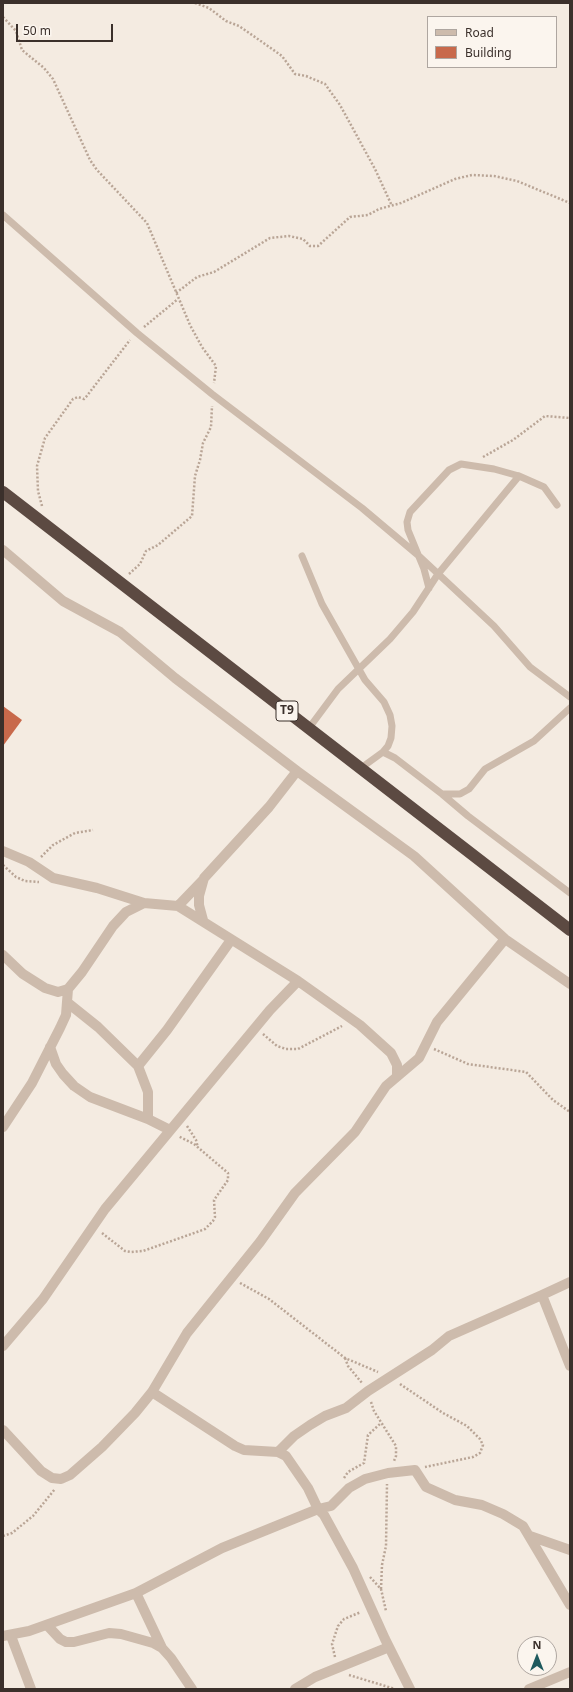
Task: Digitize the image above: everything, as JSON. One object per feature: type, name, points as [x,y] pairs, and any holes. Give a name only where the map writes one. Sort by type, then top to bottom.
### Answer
[{"type":"highway","name":"T9","points":[[3,492],[570,930]]},
{"type":"street","points":[[3,550],[63,601],[120,632],[297,771],[414,856],[505,939],[570,984]]},
{"type":"street","points":[[178,906],[269,807],[297,771]]},
{"type":"street","points":[[3,851],[29,862],[52,878],[97,888],[144,903],[178,906],[203,920],[231,940],[298,981],[360,1025],[391,1053],[397,1065],[398,1076]]},
{"type":"street","points":[[203,920],[199,905],[199,896],[204,878]]},
{"type":"street","points":[[3,955],[23,974],[45,988],[58,992],[68,989],[82,972],[113,926],[126,912],[144,903]]},
{"type":"street","points":[[3,1430],[41,1471],[52,1478],[61,1479],[70,1475],[102,1447],[135,1413],[152,1392],[187,1333],[299,1188],[346,1141],[374,1101],[398,1076],[419,1058],[437,1022],[505,939]]},
{"type":"street","points":[[138,1066],[167,1030],[231,940]]},
{"type":"street","points":[[3,1346],[43,1300],[64,1271],[92,1225],[270,1010],[298,981]]},
{"type":"street","points":[[3,1127],[32,1084],[66,1015],[68,989]]},
{"type":"street","points":[[68,1003],[98,1027],[138,1066],[148,1092],[148,1120]]},
{"type":"street","points":[[50,1048],[56,1064],[74,1086],[90,1098],[170,1130]]},
{"type":"street","points":[[278,1452],[294,1436],[310,1425],[325,1416],[346,1408],[368,1391],[432,1350],[449,1336],[570,1282]]},
{"type":"street","points":[[542,1295],[570,1366]]},
{"type":"street","points":[[152,1392],[235,1446],[250,1450],[278,1452],[286,1456],[297,1470],[318,1509],[324,1515],[353,1568],[410,1689]]},
{"type":"street","points":[[31,1689],[7,1636],[47,1625],[136,1593],[222,1548],[318,1509],[331,1506],[342,1495],[365,1479],[388,1473],[415,1470],[426,1487],[455,1500],[482,1505],[504,1514],[523,1526],[570,1605]]},
{"type":"street","points":[[530,1536],[570,1550]]},
{"type":"street","points":[[136,1593],[162,1648],[171,1658],[192,1689]]},
{"type":"street","points":[[47,1625],[60,1639],[66,1642],[74,1642],[109,1632],[137,1638],[153,1643],[162,1648]]},
{"type":"street","points":[[295,1689],[315,1677],[389,1647]]},
{"type":"street","points":[[529,1689],[570,1672]]},
{"type":"lane","points":[[3,215],[137,333],[212,394],[362,508],[419,556],[494,626],[530,667],[570,697]]},
{"type":"lane","points":[[429,588],[419,556],[408,530],[407,522],[410,512],[449,470],[461,464],[494,469],[519,476],[544,487],[557,505]]},
{"type":"lane","points":[[309,728],[338,689],[390,639],[413,612],[438,574],[519,476]]},
{"type":"lane","points":[[302,556],[322,604],[366,680],[384,702],[390,715],[392,726],[391,738],[383,752],[361,768]]},
{"type":"lane","points":[[442,794],[460,794],[469,789],[485,768],[534,741],[570,708]]},
{"type":"lane","points":[[383,752],[399,761],[468,816],[570,893]]},
{"type":"path","points":[[195,3],[209,8],[226,21],[245,30],[282,56],[295,74],[312,78],[326,84],[340,105],[375,168],[392,206]]},
{"type":"path","points":[[3,18],[16,31],[22,50],[44,68],[53,79],[87,153],[97,170],[147,223],[178,299],[202,347],[216,366],[212,394],[211,427],[203,442],[200,460],[195,476],[192,516],[158,545],[146,551],[140,564],[120,583]]},
{"type":"path","points":[[176,293],[196,277],[214,272],[270,238],[289,236],[303,239],[310,246],[318,246],[350,217],[368,215],[379,209],[392,206],[455,179],[472,175],[494,176],[517,181],[570,203]]},
{"type":"path","points":[[46,526],[36,476],[38,458],[45,438],[73,399],[78,397],[84,399],[137,333],[178,299]]},
{"type":"path","points":[[480,459],[513,440],[545,416],[570,418]]},
{"type":"path","points":[[29,862],[34,858],[44,857],[53,845],[75,832],[93,830]]},
{"type":"path","points":[[3,865],[16,877],[25,881],[33,882],[52,878]]},
{"type":"path","points":[[256,1027],[277,1046],[286,1049],[298,1049],[340,1027],[360,1025]]},
{"type":"path","points":[[427,1044],[468,1064],[526,1072],[553,1100],[570,1112]]},
{"type":"path","points":[[182,1117],[196,1140],[198,1148]]},
{"type":"path","points":[[92,1225],[120,1248],[131,1252],[143,1251],[205,1229],[215,1217],[214,1200],[229,1177],[225,1169],[198,1148],[170,1130]]},
{"type":"path","points":[[230,1279],[269,1299],[345,1358],[391,1377],[443,1413],[467,1426],[480,1439],[483,1445],[480,1453],[473,1457],[436,1464],[415,1470]]},
{"type":"path","points":[[345,1358],[348,1366],[368,1391],[374,1411],[396,1446],[396,1456],[388,1473],[386,1546],[382,1565],[381,1589]]},
{"type":"path","points":[[342,1495],[345,1475],[364,1463],[368,1435],[381,1423]]},
{"type":"path","points":[[3,1536],[17,1530],[33,1516],[61,1479]]},
{"type":"path","points":[[327,1673],[335,1662],[332,1644],[338,1626],[344,1619],[361,1612],[368,1600]]},
{"type":"path","points":[[348,1674],[395,1689]]},
{"type":"building","points":[[3,706],[22,720],[3,746]]}]
